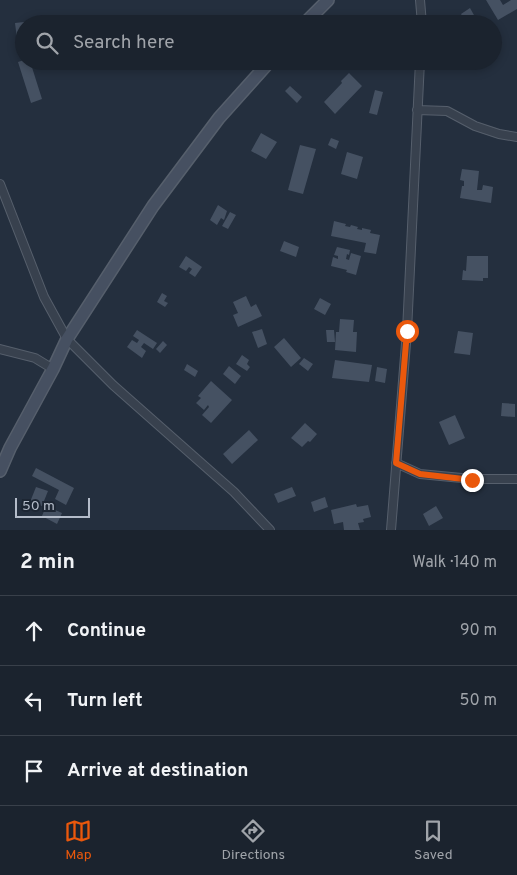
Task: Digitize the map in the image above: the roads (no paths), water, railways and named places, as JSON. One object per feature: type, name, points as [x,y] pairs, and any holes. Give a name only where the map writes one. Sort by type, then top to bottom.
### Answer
[{"type":"main road","points":[[313,15],[328,0]]},
{"type":"main road","points":[[0,471],[67,339],[153,206],[219,118],[262,70]]},
{"type":"street","points":[[420,0],[421,15]]},
{"type":"street","points":[[391,530],[407,331],[419,70]]},
{"type":"street","points":[[417,110],[447,111],[474,126],[499,134],[517,137]]},
{"type":"street","points":[[0,184],[44,297],[67,339],[113,385],[234,492],[270,530]]},
{"type":"street","points":[[0,349],[35,358],[53,369]]},
{"type":"street","points":[[396,463],[420,474],[472,480],[517,478]]}]
